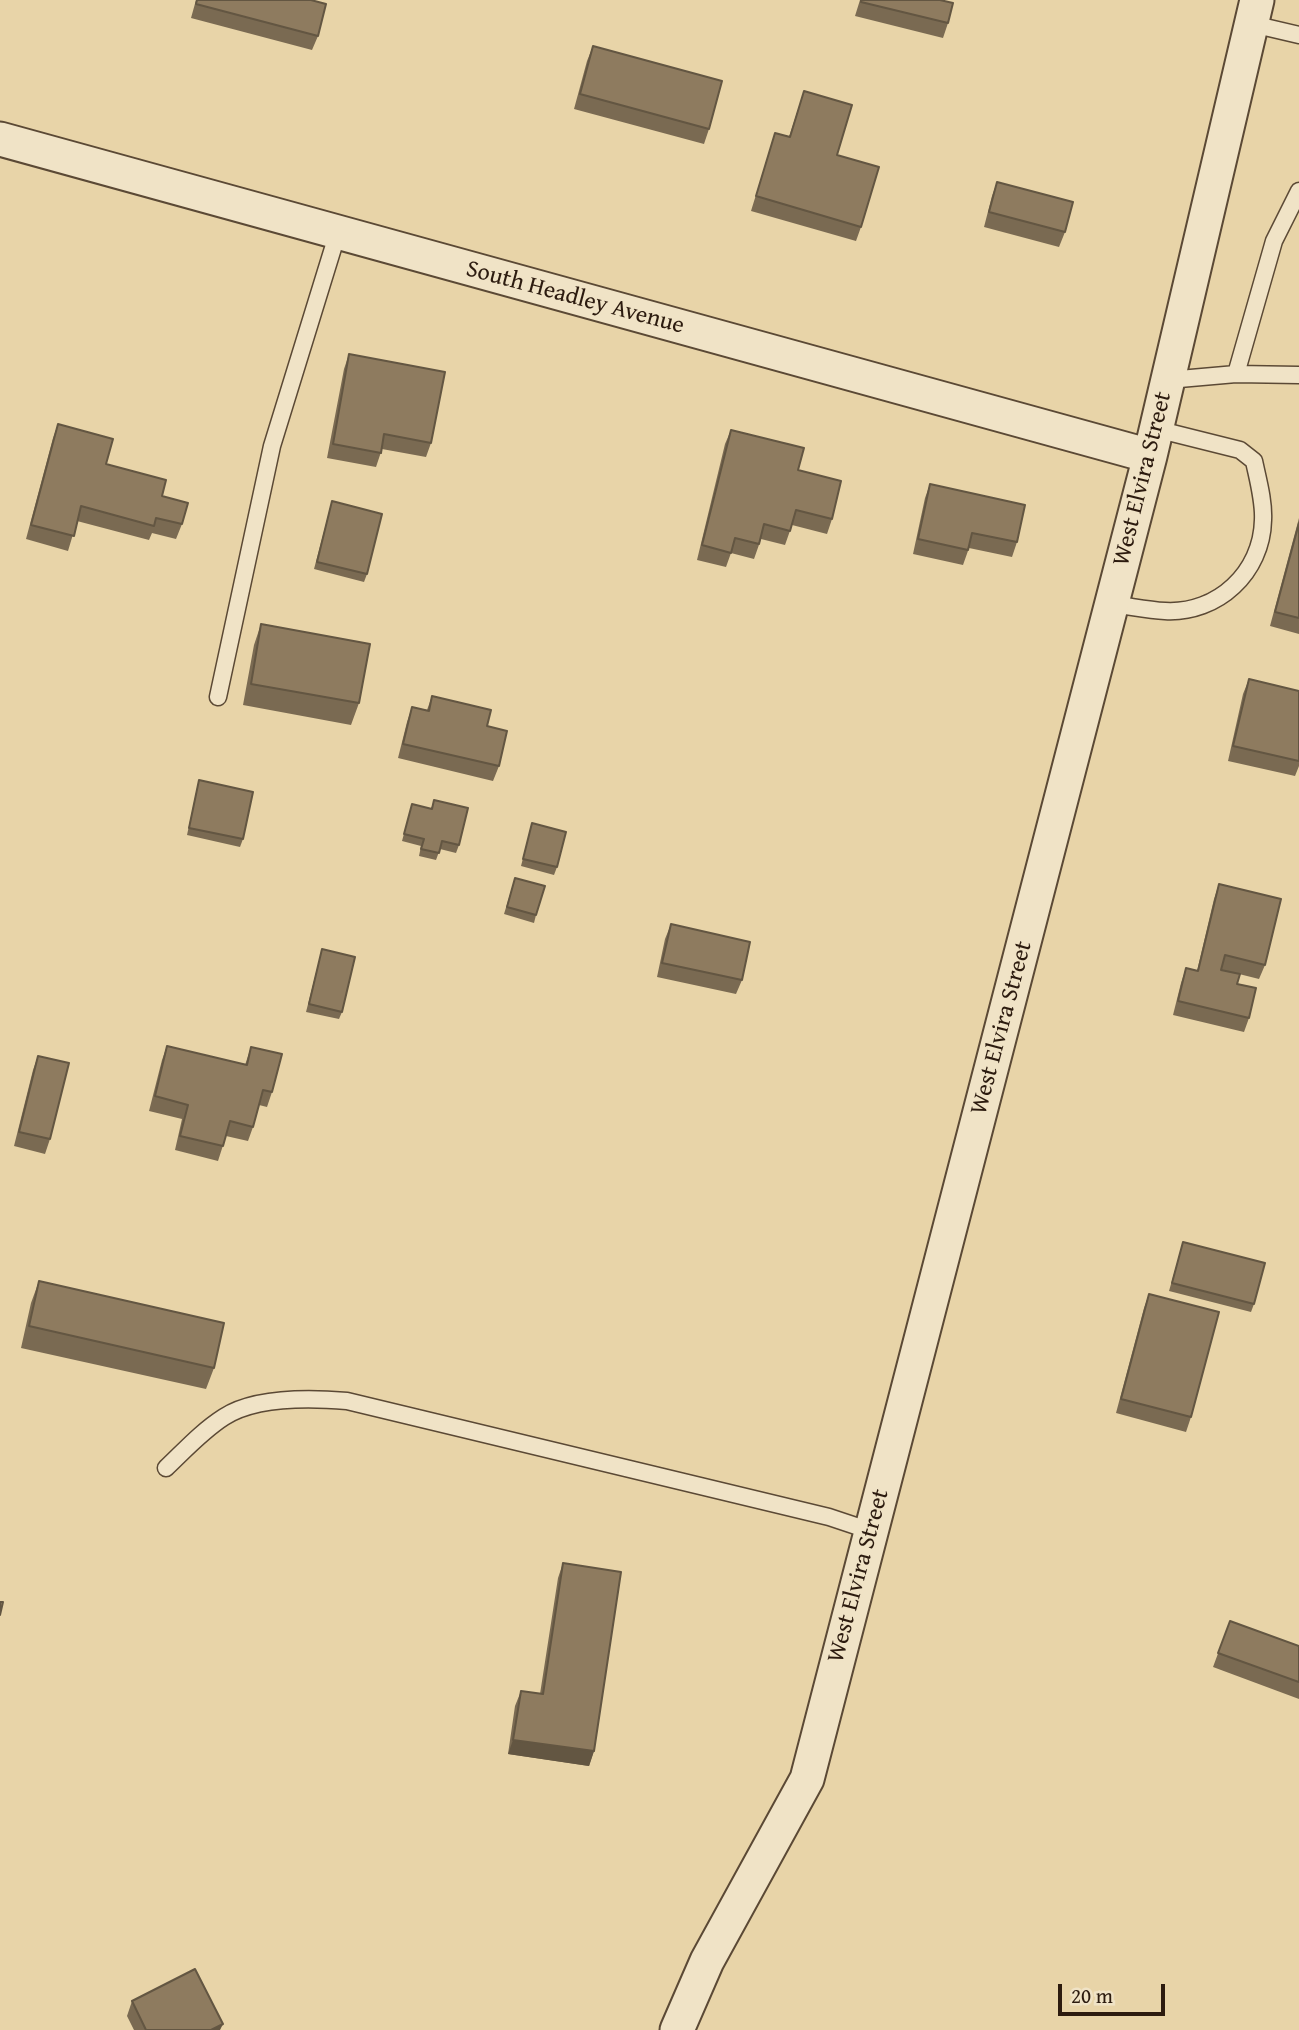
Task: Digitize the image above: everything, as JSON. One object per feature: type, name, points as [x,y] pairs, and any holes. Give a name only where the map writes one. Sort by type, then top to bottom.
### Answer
[{"type":"street","name":"West Elvira Street","points":[[677,2030],[707,1961],[807,1779],[1153,443],[1255,12]]},
{"type":"street","name":"South Headley Avenue","points":[[0,139],[338,232],[1153,443]]},
{"type":"lane","points":[[1255,12],[1299,34]]},
{"type":"lane","points":[[1236,374],[1274,241],[1299,191]]},
{"type":"lane","points":[[218,697],[272,446],[338,232]]},
{"type":"lane","points":[[1168,380],[1236,374],[1299,375]]},
{"type":"lane","points":[[1111,604],[1167,611],[1198,607],[1232,588],[1246,575],[1260,550],[1264,518],[1254,461],[1240,450],[1153,443]]},
{"type":"lane","points":[[166,1468],[226,1416],[265,1404],[302,1397],[318,1398],[347,1401],[526,1442],[829,1517],[871,1531]]},
{"type":"building","points":[[197,0],[311,0],[326,4],[318,36],[196,4]]},
{"type":"building","points":[[861,0],[940,0],[953,3],[948,23]]},
{"type":"building","points":[[593,46],[722,81],[709,129],[580,94]]},
{"type":"building","points":[[804,91],[852,105],[837,155],[879,167],[861,227],[756,196],[775,133],[790,137]]},
{"type":"building","points":[[997,182],[1073,202],[1065,232],[989,212]]},
{"type":"building","points":[[349,354],[445,372],[431,443],[384,434],[381,453],[333,444]]},
{"type":"building","points":[[58,424],[113,439],[106,464],[166,480],[162,496],[188,503],[182,524],[156,518],[154,526],[81,506],[74,536],[31,525]]},
{"type":"building","points":[[731,430],[804,448],[798,470],[841,481],[832,519],[796,510],[790,531],[764,524],[759,544],[735,538],[731,553],[702,545]]},
{"type":"building","points":[[930,484],[1025,505],[1017,542],[972,533],[968,550],[918,539]]},
{"type":"building","points":[[332,501],[382,514],[367,574],[317,562]]},
{"type":"building","points":[[1299,523],[1299,618],[1275,612]]},
{"type":"building","points":[[261,624],[370,644],[359,703],[251,684]]},
{"type":"building","points":[[1249,679],[1299,691],[1299,761],[1233,746]]},
{"type":"building","points":[[432,696],[491,710],[487,726],[507,731],[499,766],[403,744],[412,707],[429,711]]},
{"type":"building","points":[[199,780],[253,792],[243,839],[189,828]]},
{"type":"building","points":[[434,800],[468,808],[459,845],[442,841],[439,853],[421,849],[424,839],[404,834],[412,804],[432,809]]},
{"type":"building","points":[[532,823],[566,832],[557,867],[523,859]]},
{"type":"building","points":[[515,878],[545,886],[536,915],[507,907]]},
{"type":"building","points":[[1219,884],[1281,899],[1265,965],[1225,955],[1221,970],[1240,974],[1237,984],[1256,988],[1249,1018],[1178,1001],[1186,968],[1198,971]]},
{"type":"building","points":[[671,924],[750,942],[742,980],[662,963]]},
{"type":"building","points":[[322,949],[355,957],[342,1012],[309,1004]]},
{"type":"building","points":[[167,1046],[247,1065],[251,1047],[282,1054],[272,1092],[263,1090],[253,1127],[230,1121],[223,1146],[180,1136],[188,1105],[155,1096]]},
{"type":"building","points":[[38,1056],[69,1063],[50,1139],[19,1132]]},
{"type":"building","points":[[1183,1242],[1265,1263],[1254,1304],[1172,1283]]},
{"type":"building","points":[[39,1281],[224,1323],[214,1368],[29,1326]]},
{"type":"building","points":[[1149,1294],[1219,1312],[1191,1417],[1121,1399]]},
{"type":"building","points":[[563,1563],[621,1572],[594,1751],[513,1740],[521,1691],[543,1694]]},
{"type":"building","points":[[1230,1621],[1299,1646],[1299,1682],[1218,1653]]},
{"type":"building","points":[[195,1969],[223,2024],[211,2030],[146,2030],[132,2001]]}]
